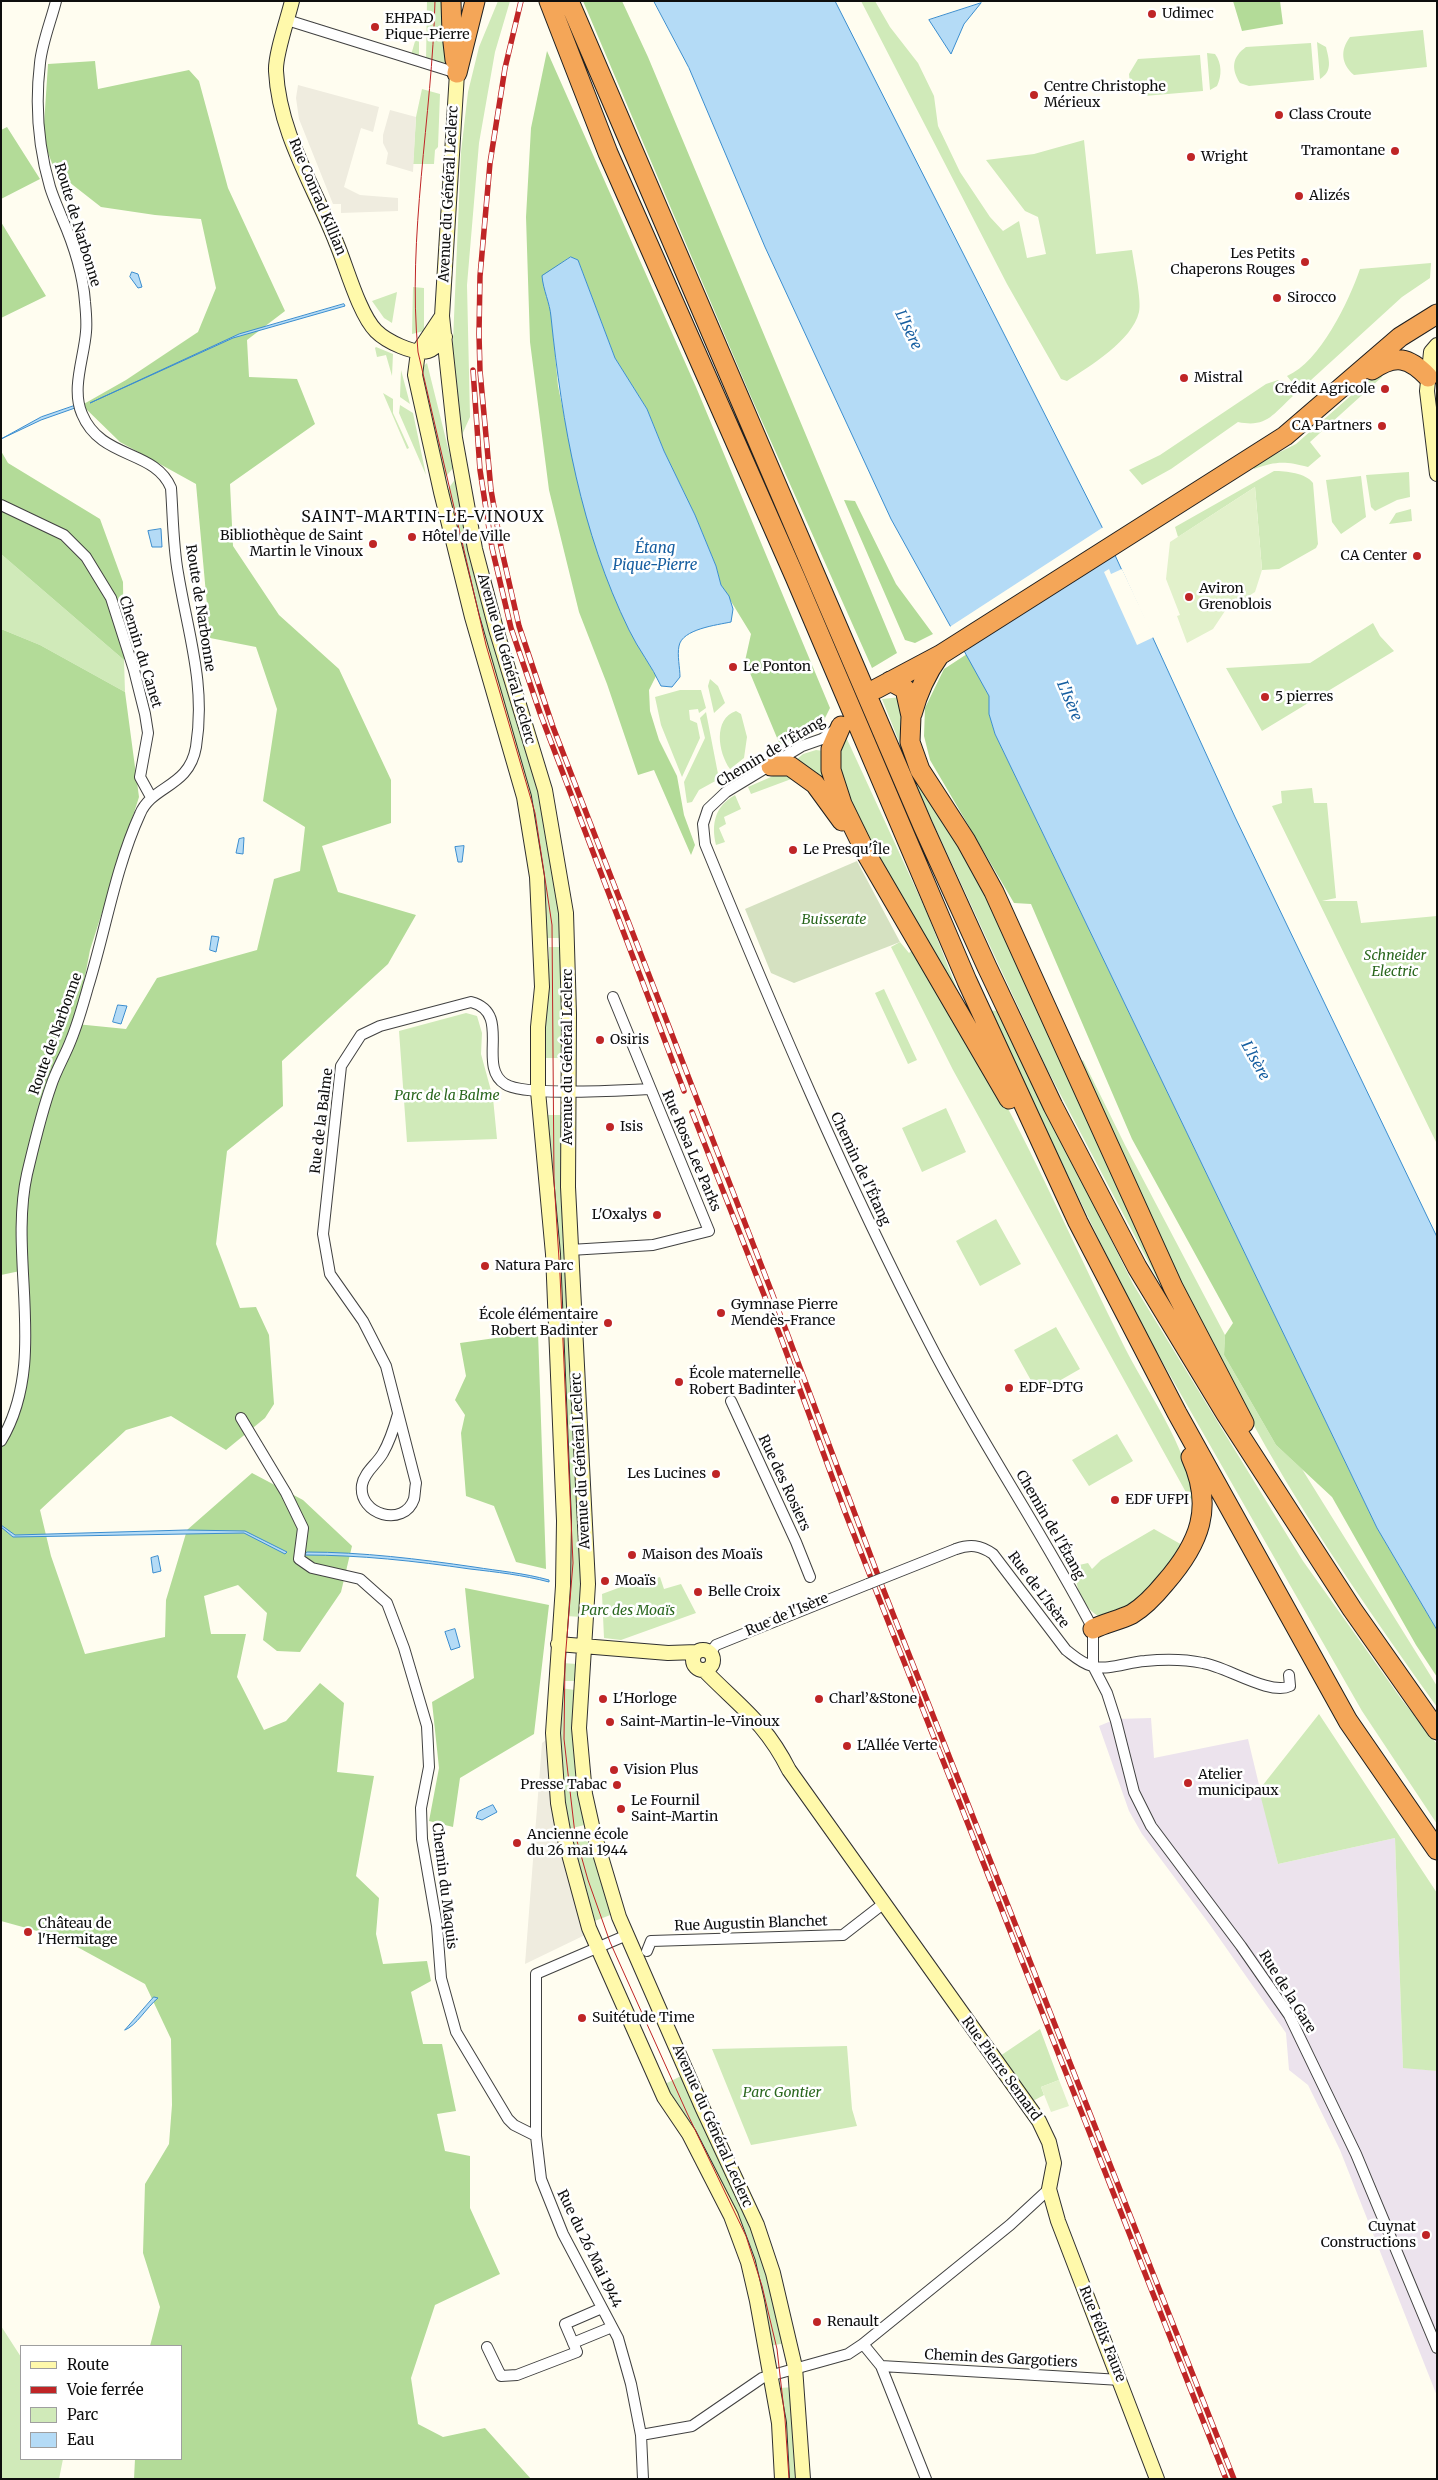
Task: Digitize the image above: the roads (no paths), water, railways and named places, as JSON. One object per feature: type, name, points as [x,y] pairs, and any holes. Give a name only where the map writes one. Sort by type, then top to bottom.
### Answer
[{"type":"highway","points":[[451,1],[452,34],[457,73]]},
{"type":"highway","points":[[457,73],[475,1]]},
{"type":"highway","points":[[569,1],[920,817],[987,967],[1053,1106],[1137,1267],[1226,1414],[1312,1544],[1352,1609],[1437,1730]]},
{"type":"highway","points":[[551,7],[608,153],[795,577],[967,981],[1078,1222],[1176,1413],[1348,1720],[1437,1850]]},
{"type":"highway","points":[[1348,380],[1356,366],[1371,350],[1416,310],[1437,301]]},
{"type":"highway","points":[[1312,1544],[1251,1436],[1173,1287],[994,892],[966,841],[920,770],[910,742],[911,716],[905,689],[883,685],[940,655],[1251,455],[1285,436],[1400,337],[1437,314]]},
{"type":"highway","points":[[1348,380],[1360,378],[1376,367],[1394,359],[1406,360],[1418,367],[1428,378]]},
{"type":"highway","points":[[911,716],[919,690],[929,670],[940,655]]},
{"type":"highway","points":[[841,726],[831,749],[831,770],[842,804],[867,855],[1009,1099],[1072,1225],[1127,1319]]},
{"type":"highway","points":[[771,766],[790,766],[815,784],[867,855]]},
{"type":"highway","points":[[1093,1629],[1130,1615],[1148,1602],[1181,1564],[1197,1536],[1203,1510],[1202,1491],[1197,1470],[1183,1440],[1176,1413]]},
{"type":"main road","name":"Rue Conrad Killian","points":[[292,1],[275,69],[280,99],[295,152],[332,232],[364,311],[375,330],[400,344],[423,351]]},
{"type":"main road","name":"Avenue du Général Leclerc","points":[[457,73],[442,316],[452,417],[476,549],[496,629],[544,790],[566,913],[570,1250],[588,1584],[579,1728],[586,1794],[593,1830],[627,1936],[702,2107],[757,2225],[773,2274],[795,2367],[803,2479]]},
{"type":"main road","name":"Avenue du Général Leclerc","points":[[442,316],[423,351],[415,375],[441,492],[472,617],[508,736],[532,836],[537,877],[542,987],[538,1027],[538,1091],[553,1254],[564,1521],[563,1586],[553,1733],[558,1803],[564,1836],[586,1918],[597,1947],[664,2097],[689,2134],[731,2216],[748,2262],[757,2301],[766,2376],[778,2423],[782,2479]]},
{"type":"main road","points":[[423,351],[445,337]]},
{"type":"main road","points":[[1437,345],[1431,352],[1428,378],[1437,474]]},
{"type":"main road","name":"Avenue du Général Leclerc","points":[[423,351],[433,352],[439,362],[444,402],[452,417]]},
{"type":"main road","points":[[558,1644],[584,1644],[668,1653],[704,1661]]},
{"type":"main road","name":"Rue Pierre Semard","points":[[704,1661],[775,1744],[789,1770],[1039,2121],[1049,2142],[1054,2163],[1048,2188]]},
{"type":"main road","name":"Rue Félix Faure","points":[[1048,2188],[1068,2251],[1120,2380],[1157,2479]]},
{"type":"street","name":"Route de Narbonne","points":[[1,1441],[16,1406],[23,1376],[26,1342],[22,1276],[22,1207],[27,1174],[51,1086],[72,1039],[88,989],[118,868],[141,811],[151,797],[174,784],[194,759],[199,721],[196,656],[177,571],[172,488],[166,476],[158,468],[107,445],[90,430],[81,413],[78,400],[86,331],[85,299],[75,257],[50,188],[40,149],[37,122],[40,62],[56,1]]},
{"type":"street","points":[[287,20],[457,73]]},
{"type":"street","name":"Chemin du Canet","points":[[1,505],[64,535],[86,557],[111,598],[134,670],[145,714],[148,733],[140,777],[151,797]]},
{"type":"street","name":"Chemin de l'Étang","points":[[841,726],[822,739],[802,746],[726,792],[708,809],[702,824],[705,844],[796,1063],[843,1167],[926,1336],[1093,1629]]},
{"type":"street","name":"Rue Rosa Lee Parks","points":[[570,1250],[652,1245],[710,1232],[613,997]]},
{"type":"street","name":"Rue de la Balme","points":[[398,1414],[382,1456],[366,1475],[362,1485],[367,1504],[377,1513],[388,1516],[398,1514],[410,1506],[414,1499],[416,1483],[386,1366],[363,1322],[330,1274],[323,1234],[341,1066],[361,1035],[380,1026],[471,1002],[482,1005],[488,1011],[492,1021],[494,1066],[498,1078],[505,1084],[514,1087],[538,1091],[569,1091]]},
{"type":"street","name":"Rue Rosa Lee Parks","points":[[569,1091],[650,1089]]},
{"type":"street","name":"Rue des Rosiers","points":[[731,1401],[794,1537],[810,1577]]},
{"type":"street","name":"Chemin du Maquis","points":[[241,1418],[286,1493],[303,1528],[299,1559],[312,1568],[360,1579],[388,1603],[404,1648],[426,1726],[429,1767],[421,1808],[422,1839],[437,1926],[441,1978],[456,2032],[508,2119],[514,2125],[536,2136]]},
{"type":"street","name":"Rue de L'Isère","points":[[868,1584],[956,1549],[977,1546],[993,1554],[1066,1650],[1076,1658],[1092,1666]]},
{"type":"street","name":"Rue de l'Isère","points":[[704,1661],[716,1645],[868,1584]]},
{"type":"street","points":[[1093,1629],[1092,1666],[1107,1667],[1146,1661],[1206,1663],[1268,1686],[1285,1689],[1290,1686],[1289,1675]]},
{"type":"street","name":"Rue de la Gare","points":[[1092,1666],[1110,1702],[1134,1792],[1142,1809],[1151,1826],[1241,1946],[1288,2015],[1356,2154],[1437,2348]]},
{"type":"street","name":"Rue Augustin Blanchet","points":[[647,1951],[651,1941],[843,1935],[884,1904]]},
{"type":"street","name":"Rue du 26 Mai 1944","points":[[627,1936],[536,1974],[536,2136],[540,2179],[550,2205],[612,2327],[631,2384],[641,2435],[643,2479]]},
{"type":"street","points":[[641,2435],[692,2426],[766,2376],[848,2354],[863,2344],[1010,2225],[1048,2188]]},
{"type":"street","points":[[487,2347],[501,2376],[508,2377],[577,2352],[565,2324],[602,2308]]},
{"type":"street","points":[[573,2343],[612,2327]]},
{"type":"street","points":[[863,2344],[881,2366],[926,2479]]},
{"type":"street","name":"Chemin des Gargotiers","points":[[881,2366],[1120,2380]]},
{"type":"water","name":"L'Isère","points":[[654,1],[835,1],[1103,529],[1235,817],[1437,1237],[1437,1630],[1377,1528],[995,734],[989,714],[989,696],[891,519],[765,247],[689,68]]},
{"type":"water","points":[[981,3],[964,24],[951,54],[929,20]]},
{"type":"water","name":"Étang Pique-Pierre","points":[[571,257],[578,260],[615,358],[647,409],[664,451],[695,515],[716,566],[721,585],[729,596],[733,609],[731,622],[709,626],[693,632],[682,640],[678,650],[680,677],[672,687],[661,686],[629,630],[612,593],[598,555],[576,477],[561,397],[550,312],[542,276]]},
{"type":"water","points":[[132,272],[138,274],[142,287],[138,288],[130,277]]},
{"type":"water","points":[[344,304],[345,306],[233,338],[90,403],[239,334]]},
{"type":"water","points":[[74,406],[75,408],[41,420],[1,439],[41,417]]},
{"type":"water","points":[[161,529],[162,547],[152,547],[148,531]]},
{"type":"water","points":[[244,838],[243,854],[236,853],[239,839]]},
{"type":"water","points":[[464,846],[462,862],[458,862],[455,847]]},
{"type":"water","points":[[212,936],[219,937],[216,952],[210,950]]},
{"type":"water","points":[[118,1005],[127,1006],[121,1024],[113,1022]]},
{"type":"water","points":[[1,1525],[15,1535],[186,1530],[245,1531],[287,1552],[285,1554],[244,1533],[13,1537]]},
{"type":"water","points":[[307,1552],[370,1555],[432,1561],[521,1574],[549,1580],[549,1582],[529,1577],[429,1563],[367,1557],[305,1555]]},
{"type":"water","points":[[158,1556],[161,1571],[153,1573],[151,1558]]},
{"type":"water","points":[[455,1629],[460,1647],[451,1650],[445,1632]]},
{"type":"water","points":[[493,1805],[497,1812],[482,1820],[476,1818],[478,1812]]},
{"type":"water","points":[[154,1997],[158,1998],[133,2025],[125,2030]]},
{"type":"tram line","points":[[435,1],[418,220],[415,308],[418,352],[486,645],[535,813],[552,925],[554,1180],[573,1563],[565,1661],[564,1739],[575,1834],[588,1880],[610,1942],[687,2113],[746,2236],[762,2286],[777,2349],[785,2419],[789,2479]]},
{"type":"railway","points":[[521,1],[505,68],[490,163],[480,276],[479,334],[480,371],[491,490],[501,547],[519,626],[553,727],[772,1293],[882,1586],[1234,2479]]},
{"type":"railway","points":[[473,370],[480,470],[492,548],[511,628],[540,713],[684,1091]]},
{"type":"railway","points":[[692,1112],[781,1338],[845,1512],[1226,2479]]},
{"type":"place","name":"Udimec","points":[[1152,14]]},
{"type":"place","name":"EHPAD Pique-Pierre","points":[[375,27]]},
{"type":"place","name":"Centre Christophe Mérieux","points":[[1034,95]]},
{"type":"place","name":"Class Croute","points":[[1279,115]]},
{"type":"place","name":"Tramontane","points":[[1395,151]]},
{"type":"place","name":"Wright","points":[[1191,157]]},
{"type":"place","name":"Alizés","points":[[1299,196]]},
{"type":"place","name":"Les Petits Chaperons Rouges","points":[[1305,262]]},
{"type":"place","name":"Sirocco","points":[[1277,298]]},
{"type":"place","name":"Mistral","points":[[1184,378]]},
{"type":"place","name":"Crédit Agricole","points":[[1385,389]]},
{"type":"place","name":"CA Partners","points":[[1382,426]]},
{"type":"place","name":"Hôtel de Ville","points":[[412,537]]},
{"type":"place","name":"Bibliothèque de Saint Martin le Vinoux","points":[[373,544]]},
{"type":"place","name":"CA Center","points":[[1417,556]]},
{"type":"place","name":"Aviron Grenoblois","points":[[1189,597]]},
{"type":"place","name":"Le Ponton","points":[[733,667]]},
{"type":"place","name":"5 pierres","points":[[1265,697]]},
{"type":"place","name":"Le Presqu'Île","points":[[793,850]]},
{"type":"place","name":"Osiris","points":[[600,1040]]},
{"type":"place","name":"Isis","points":[[610,1127]]},
{"type":"place","name":"L'Oxalys","points":[[657,1215]]},
{"type":"place","name":"Natura Parc","points":[[485,1266]]},
{"type":"place","name":"Gymnase Pierre Mendès-France","points":[[721,1313]]},
{"type":"place","name":"École élémentaire Robert Badinter","points":[[608,1323]]},
{"type":"place","name":"École maternelle Robert Badinter","points":[[679,1382]]},
{"type":"place","name":"EDF-DTG","points":[[1009,1388]]},
{"type":"place","name":"Les Lucines","points":[[716,1474]]},
{"type":"place","name":"EDF UFPI","points":[[1115,1500]]},
{"type":"place","name":"Maison des Moaïs","points":[[632,1555]]},
{"type":"place","name":"Moaïs","points":[[605,1581]]},
{"type":"place","name":"Belle Croix","points":[[698,1592]]},
{"type":"place","name":"L'Horloge","points":[[603,1699]]},
{"type":"place","name":"Charl’&Stone","points":[[819,1699]]},
{"type":"place","name":"Saint-Martin-le-Vinoux","points":[[610,1722]]},
{"type":"place","name":"L'Allée Verte","points":[[847,1746]]},
{"type":"place","name":"Vision Plus","points":[[614,1770]]},
{"type":"place","name":"Atelier municipaux","points":[[1188,1783]]},
{"type":"place","name":"Presse Tabac","points":[[617,1785]]},
{"type":"place","name":"Le Fournil Saint-Martin","points":[[621,1809]]},
{"type":"place","name":"Ancienne école du 26 mai 1944","points":[[517,1843]]},
{"type":"place","name":"Château de l'Hermitage","points":[[28,1932]]},
{"type":"place","name":"Suitétude Time","points":[[582,2018]]},
{"type":"place","name":"Cuynat Constructions","points":[[1426,2235]]},
{"type":"place","name":"Renault","points":[[817,2322]]},
{"type":"district","name":"SAINT-MARTIN-LE-VINOUX","points":[[423,517]]},
{"type":"park label","name":"Buisserate","points":[[834,920]]},
{"type":"park label","name":"Schneider Electric","points":[[1395,964]]},
{"type":"park label","name":"Parc de la Balme","points":[[447,1096]]},
{"type":"park label","name":"Parc des Moaïs","points":[[628,1611]]},
{"type":"park label","name":"Parc Gontier","points":[[782,2093]]}]
